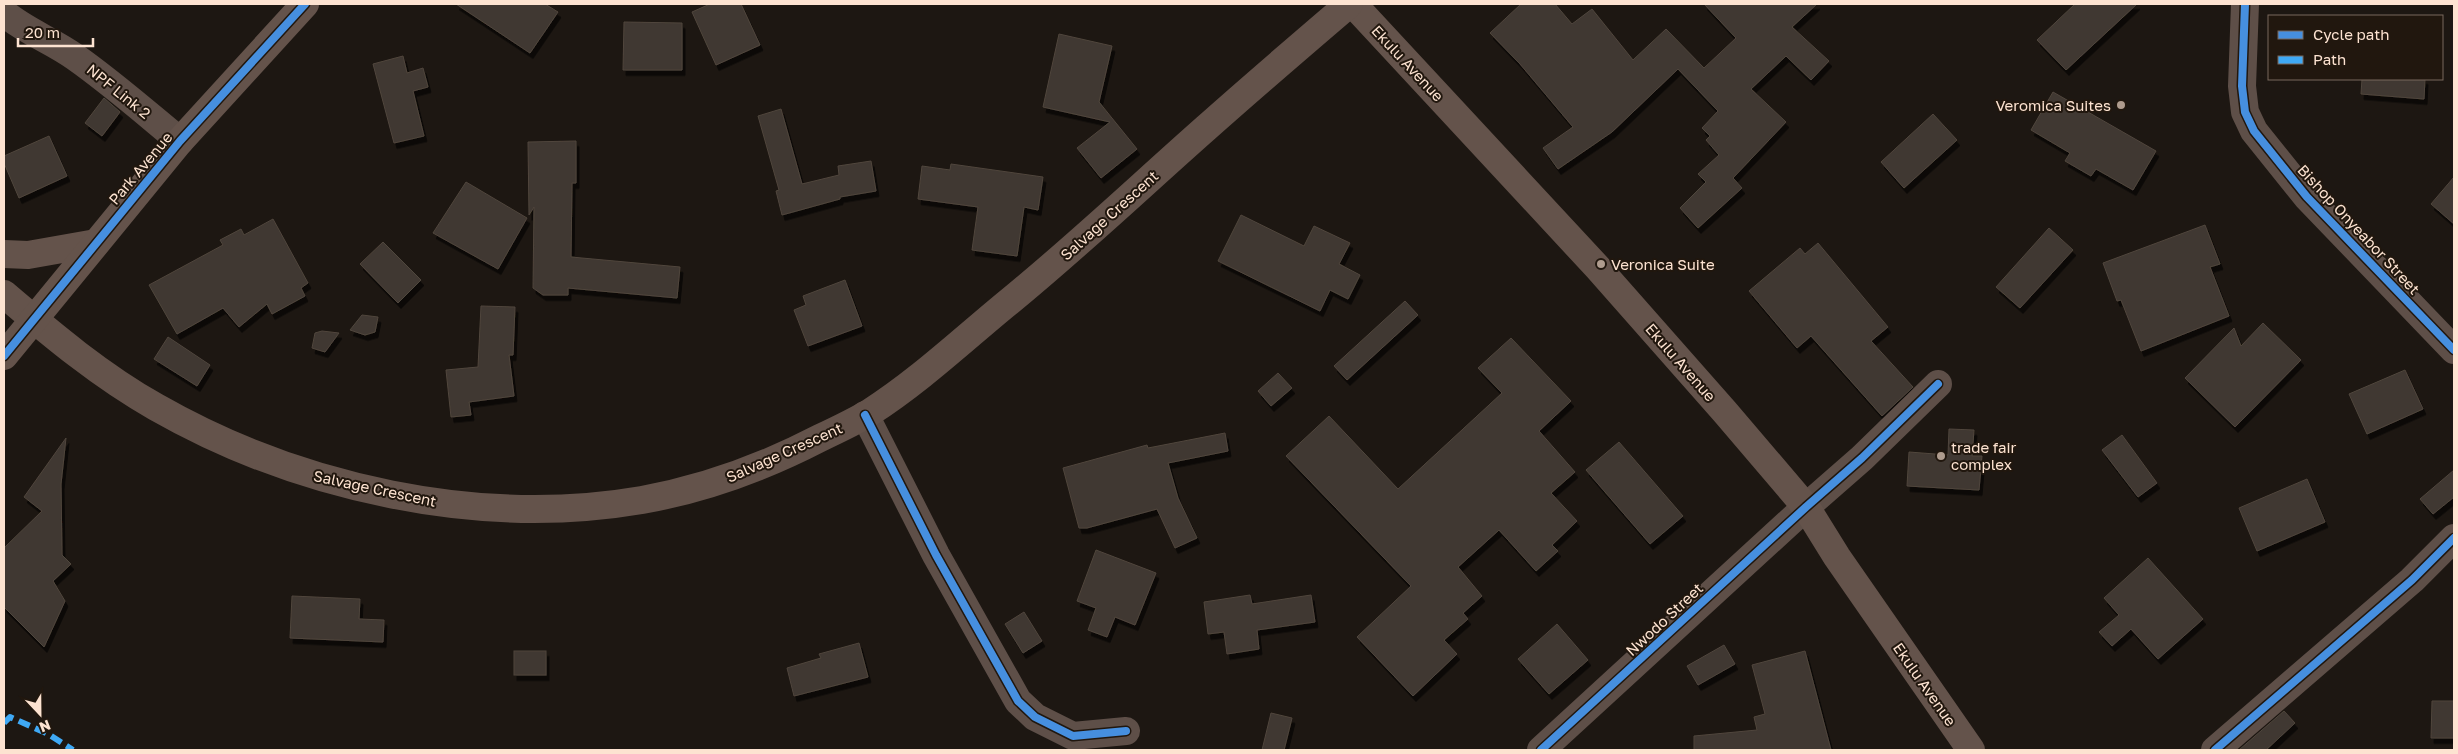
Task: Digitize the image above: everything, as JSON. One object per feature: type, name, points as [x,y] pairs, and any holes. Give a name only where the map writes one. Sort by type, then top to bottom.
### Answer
[{"type":"main road","name":"Park Avenue","points":[[4,356],[180,141],[305,4]]},
{"type":"main road","name":"Salvage Crescent","points":[[4,294],[33,319],[108,376],[153,406],[206,434],[290,468],[332,482],[425,501],[506,508],[580,508],[643,500],[718,482],[794,452],[865,415],[897,394],[1051,268],[1205,129],[1351,4]]},
{"type":"main road","name":"Ekulu Avenue","points":[[1351,4],[1598,268],[1806,507],[1854,581],[1971,750]]},
{"type":"main road","points":[[4,254],[28,255],[96,243]]},
{"type":"street","name":"Bishop Onyeabor Street","points":[[2245,4],[2242,86],[2245,112],[2254,131],[2307,197],[2454,350]]},
{"type":"street","name":"NPF Link 2","points":[[4,13],[15,23],[38,33],[74,56],[180,141]]},
{"type":"street","name":"Nwodo Street","points":[[1541,750],[1862,458],[1938,384]]},
{"type":"street","points":[[865,415],[936,555],[1018,701],[1035,717],[1073,736],[1126,731]]},
{"type":"street","points":[[2215,750],[2412,580],[2454,538]]},
{"type":"building","points":[[456,4],[545,4],[558,12],[530,53]]},
{"type":"building","points":[[710,4],[741,4],[760,45],[716,65],[692,12]]},
{"type":"building","points":[[1521,4],[1555,4],[1572,24],[1592,9],[1633,60],[1666,29],[1704,68],[1736,38],[1704,4],[1817,4],[1792,27],[1829,61],[1811,80],[1786,56],[1751,89],[1786,122],[1733,178],[1742,188],[1698,228],[1680,208],[1706,182],[1698,174],[1719,155],[1706,140],[1710,136],[1702,128],[1718,111],[1678,69],[1612,132],[1558,169],[1543,148],[1573,127],[1520,64],[1490,33]]},
{"type":"building","points":[[2075,4],[2137,4],[2066,70],[2037,40]]},
{"type":"building","points":[[624,22],[682,23],[682,70],[623,70]]},
{"type":"building","points":[[1059,34],[1112,46],[1099,102],[1137,149],[1101,178],[1077,148],[1110,122],[1043,107]]},
{"type":"building","points":[[403,56],[407,73],[423,68],[428,87],[413,91],[424,136],[394,143],[373,64]]},
{"type":"building","points":[[2362,80],[2425,80],[2424,99],[2361,94]]},
{"type":"building","points":[[2053,92],[2156,151],[2133,190],[2096,169],[2091,176],[2065,161],[2070,153],[2031,130]]},
{"type":"building","points":[[104,98],[120,112],[102,136],[85,123]]},
{"type":"building","points":[[781,109],[802,184],[839,175],[838,166],[871,161],[876,191],[840,197],[840,199],[782,215],[776,191],[779,190],[758,116]]},
{"type":"building","points":[[1933,114],[1957,140],[1904,188],[1881,162]]},
{"type":"building","points":[[49,136],[67,176],[19,198],[4,163],[4,156]]},
{"type":"building","points":[[576,141],[576,183],[572,183],[571,257],[680,267],[677,298],[568,288],[568,295],[543,295],[533,288],[534,207],[529,215],[528,142]]},
{"type":"building","points":[[951,164],[1043,177],[1038,210],[1024,207],[1017,256],[972,250],[978,207],[918,199],[922,166],[950,170]]},
{"type":"building","points":[[2454,177],[2454,224],[2431,204]]},
{"type":"building","points":[[466,182],[527,218],[498,269],[433,233]]},
{"type":"building","points":[[1241,215],[1304,246],[1314,226],[1350,243],[1339,264],[1360,275],[1348,299],[1330,290],[1320,311],[1218,261]]},
{"type":"building","points":[[273,219],[308,283],[301,288],[305,296],[272,314],[267,304],[239,327],[223,308],[177,334],[149,285],[223,245],[220,240],[241,229],[244,235]]},
{"type":"building","points":[[2205,225],[2220,264],[2210,267],[2229,316],[2141,351],[2121,300],[2117,301],[2103,263]]},
{"type":"building","points":[[2049,228],[2073,250],[2020,308],[1996,287]]},
{"type":"building","points":[[383,242],[421,280],[398,303],[360,264]]},
{"type":"building","points":[[1818,243],[1888,327],[1871,341],[1913,387],[1882,416],[1811,336],[1797,348],[1749,291],[1800,248],[1805,254]]},
{"type":"building","points":[[845,280],[862,326],[808,346],[794,310],[806,305],[803,296]]},
{"type":"building","points":[[1405,301],[1418,315],[1347,380],[1334,366]]},
{"type":"building","points":[[481,306],[515,307],[513,355],[509,355],[514,396],[469,402],[471,415],[451,417],[446,370],[478,367]]},
{"type":"building","points":[[362,315],[378,317],[375,332],[365,335],[350,330]]},
{"type":"building","points":[[2263,323],[2301,360],[2235,427],[2185,378],[2234,328],[2241,346]]},
{"type":"building","points":[[322,331],[339,333],[325,352],[312,348],[315,333]]},
{"type":"building","points":[[168,337],[210,365],[197,386],[154,359]]},
{"type":"building","points":[[1511,338],[1571,401],[1539,431],[1575,472],[1551,493],[1577,521],[1552,545],[1558,551],[1536,571],[1499,530],[1458,567],[1482,596],[1463,613],[1468,619],[1444,640],[1457,654],[1413,696],[1357,637],[1411,586],[1286,456],[1329,416],[1398,489],[1502,393],[1478,368]]},
{"type":"building","points":[[2405,370],[2423,409],[2367,434],[2349,394]]},
{"type":"building","points":[[1278,373],[1292,388],[1271,406],[1258,391]]},
{"type":"building","points":[[1949,429],[1974,430],[1972,456],[1982,456],[1979,490],[1907,486],[1909,452],[1948,455]]},
{"type":"building","points":[[1225,433],[1228,451],[1168,463],[1178,498],[1197,538],[1175,548],[1157,509],[1087,528],[1079,528],[1063,468],[1147,445],[1148,448]]},
{"type":"building","points":[[2122,435],[2157,483],[2138,497],[2102,450]]},
{"type":"building","points":[[66,438],[61,484],[62,555],[71,564],[53,581],[65,601],[44,647],[4,607],[4,548],[42,511],[24,497]]},
{"type":"building","points":[[1619,442],[1683,516],[1650,544],[1586,470]]},
{"type":"building","points":[[2454,470],[2454,497],[2433,514],[2420,499]]},
{"type":"building","points":[[2307,479],[2325,522],[2257,551],[2239,508]]},
{"type":"building","points":[[1096,550],[1156,573],[1135,625],[1115,617],[1107,637],[1088,630],[1096,608],[1077,601]]},
{"type":"building","points":[[2148,558],[2203,619],[2158,659],[2131,629],[2112,646],[2099,632],[2119,615],[2104,598]]},
{"type":"building","points":[[1250,595],[1252,604],[1311,595],[1315,622],[1257,630],[1259,649],[1227,654],[1224,632],[1208,634],[1204,602]]},
{"type":"building","points":[[292,596],[360,599],[359,619],[384,620],[383,642],[290,638]]},
{"type":"building","points":[[1024,612],[1042,641],[1023,653],[1005,624]]},
{"type":"building","points":[[1557,624],[1588,660],[1549,694],[1518,659]]},
{"type":"building","points":[[859,643],[868,677],[794,696],[787,668],[821,658],[819,654]]},
{"type":"building","points":[[1724,645],[1735,664],[1698,685],[1687,666]]},
{"type":"building","points":[[514,651],[546,651],[546,675],[514,675]]},
{"type":"building","points":[[1805,651],[1831,750],[1694,750],[1694,736],[1757,730],[1754,717],[1765,714],[1752,665]]},
{"type":"building","points":[[2432,701],[2454,701],[2454,738],[2431,738]]},
{"type":"building","points":[[2284,711],[2295,723],[2266,750],[2239,750]]},
{"type":"building","points":[[1271,713],[1292,718],[1284,750],[1262,750]]},
{"type":"marked path","points":[[4,723],[10,717],[48,734],[73,750]]},
{"type":"cycle path","points":[[4,356],[180,141],[305,4]]},
{"type":"cycle path","points":[[2245,4],[2242,86],[2245,112],[2254,131],[2307,197],[2454,350]]},
{"type":"cycle path","points":[[1541,750],[1862,458],[1938,384]]},
{"type":"cycle path","points":[[865,415],[936,555],[1018,701],[1035,717],[1073,736],[1126,731]]},
{"type":"cycle path","points":[[2215,750],[2412,580],[2454,538]]},
{"type":"place","name":"Veromica Suites","points":[[2121,105]]},
{"type":"place","name":"Veronica Suite","points":[[1601,264]]},
{"type":"place","name":"trade fair complex","points":[[1941,456]]}]
